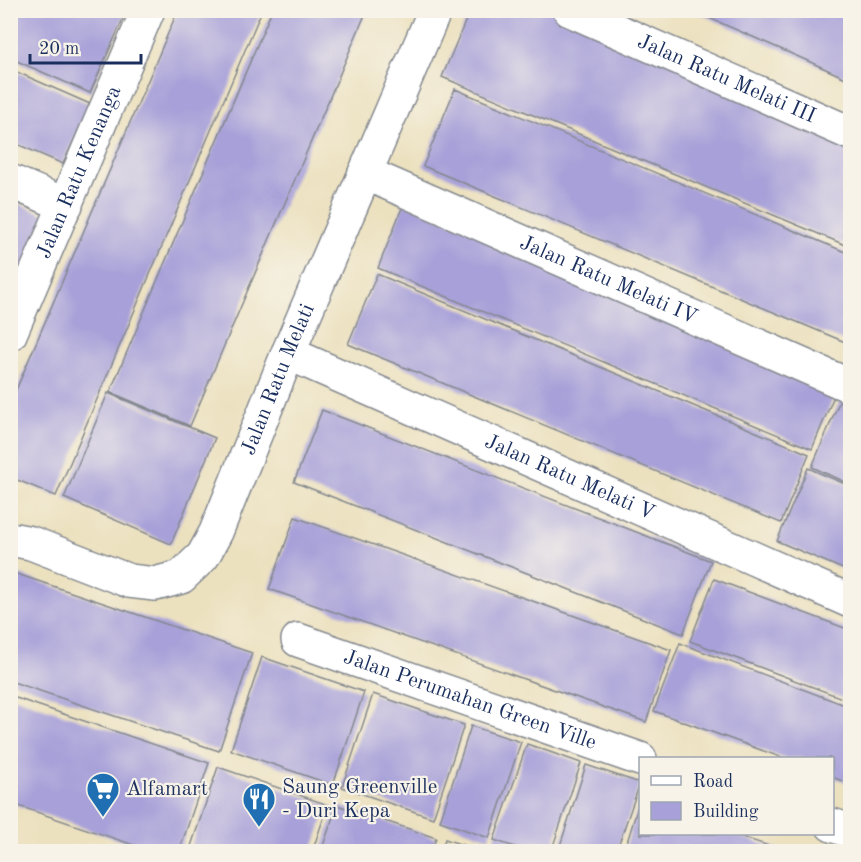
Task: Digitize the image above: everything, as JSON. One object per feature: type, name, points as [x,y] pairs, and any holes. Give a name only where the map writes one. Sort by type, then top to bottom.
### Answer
[{"type":"street","name":"Jalan Ratu Kenanga","points":[[10,334],[148,10]]},
{"type":"street","name":"Jalan Ratu Melati","points":[[10,539],[30,543],[129,580],[155,584],[181,577],[202,556],[216,532],[288,353],[435,10]]},
{"type":"street","name":"Jalan Ratu Melati III","points":[[570,10],[850,133]]},
{"type":"street","name":"Jalan Ratu Melati IV","points":[[365,172],[850,386]]},
{"type":"street","points":[[10,181],[66,205]]},
{"type":"street","name":"Jalan Ratu Melati V","points":[[288,353],[850,601]]},
{"type":"street","name":"Jalan Perumahan Green Ville","points":[[298,640],[639,759]]},
{"type":"street","points":[[834,826],[850,831]]},
{"type":"building","points":[[10,10],[127,10],[90,93],[10,58]]},
{"type":"building","points":[[178,10],[262,10],[56,496],[10,477],[10,404]]},
{"type":"building","points":[[272,10],[367,10],[190,426],[110,392]]},
{"type":"building","points":[[470,10],[559,10],[850,136],[850,247],[442,77]]},
{"type":"building","points":[[691,10],[850,10],[850,80],[808,61]]},
{"type":"building","points":[[10,69],[90,104],[63,164],[10,141]]},
{"type":"building","points":[[455,89],[850,254],[850,344],[423,166]]},
{"type":"building","points":[[10,200],[48,216],[10,302]]},
{"type":"building","points":[[404,203],[839,384],[812,449],[378,268]]},
{"type":"building","points":[[377,274],[809,454],[781,523],[348,344]]},
{"type":"building","points":[[108,393],[215,438],[171,544],[64,498]]},
{"type":"building","points":[[842,395],[850,399],[850,484],[812,467]]},
{"type":"building","points":[[322,410],[711,561],[683,634],[294,482]]},
{"type":"building","points":[[808,468],[850,486],[850,572],[777,541]]},
{"type":"building","points":[[295,517],[671,650],[646,722],[269,589]]},
{"type":"building","points":[[14,573],[252,653],[219,751],[10,681],[10,585]]},
{"type":"building","points":[[714,579],[850,630],[850,701],[690,641]]},
{"type":"building","points":[[680,643],[850,707],[850,784],[834,778],[834,757],[780,757],[654,711]]},
{"type":"building","points":[[262,657],[364,692],[333,785],[231,750]]},
{"type":"building","points":[[373,694],[464,725],[433,818],[342,787]]},
{"type":"building","points":[[10,696],[209,763],[179,852],[154,852],[10,803]]},
{"type":"building","points":[[471,726],[521,742],[489,838],[440,821]]},
{"type":"building","points":[[527,744],[581,763],[551,852],[530,852],[494,840]]},
{"type":"building","points":[[586,765],[639,783],[616,852],[558,852]]},
{"type":"building","name":"Saung Greenville - Duri Kepa","points":[[218,767],[328,805],[312,852],[189,852]]},
{"type":"building","points":[[639,803],[639,835],[736,835],[787,852],[624,852]]},
{"type":"building","points":[[337,805],[436,838],[431,852],[321,852]]},
{"type":"building","points":[[445,839],[481,851],[481,852],[441,852]]},
{"type":"place","name":"Alfamart","points":[[103,818]]},
{"type":"place","name":"Saung Greenville - Duri Kepa","points":[[259,828]]}]
